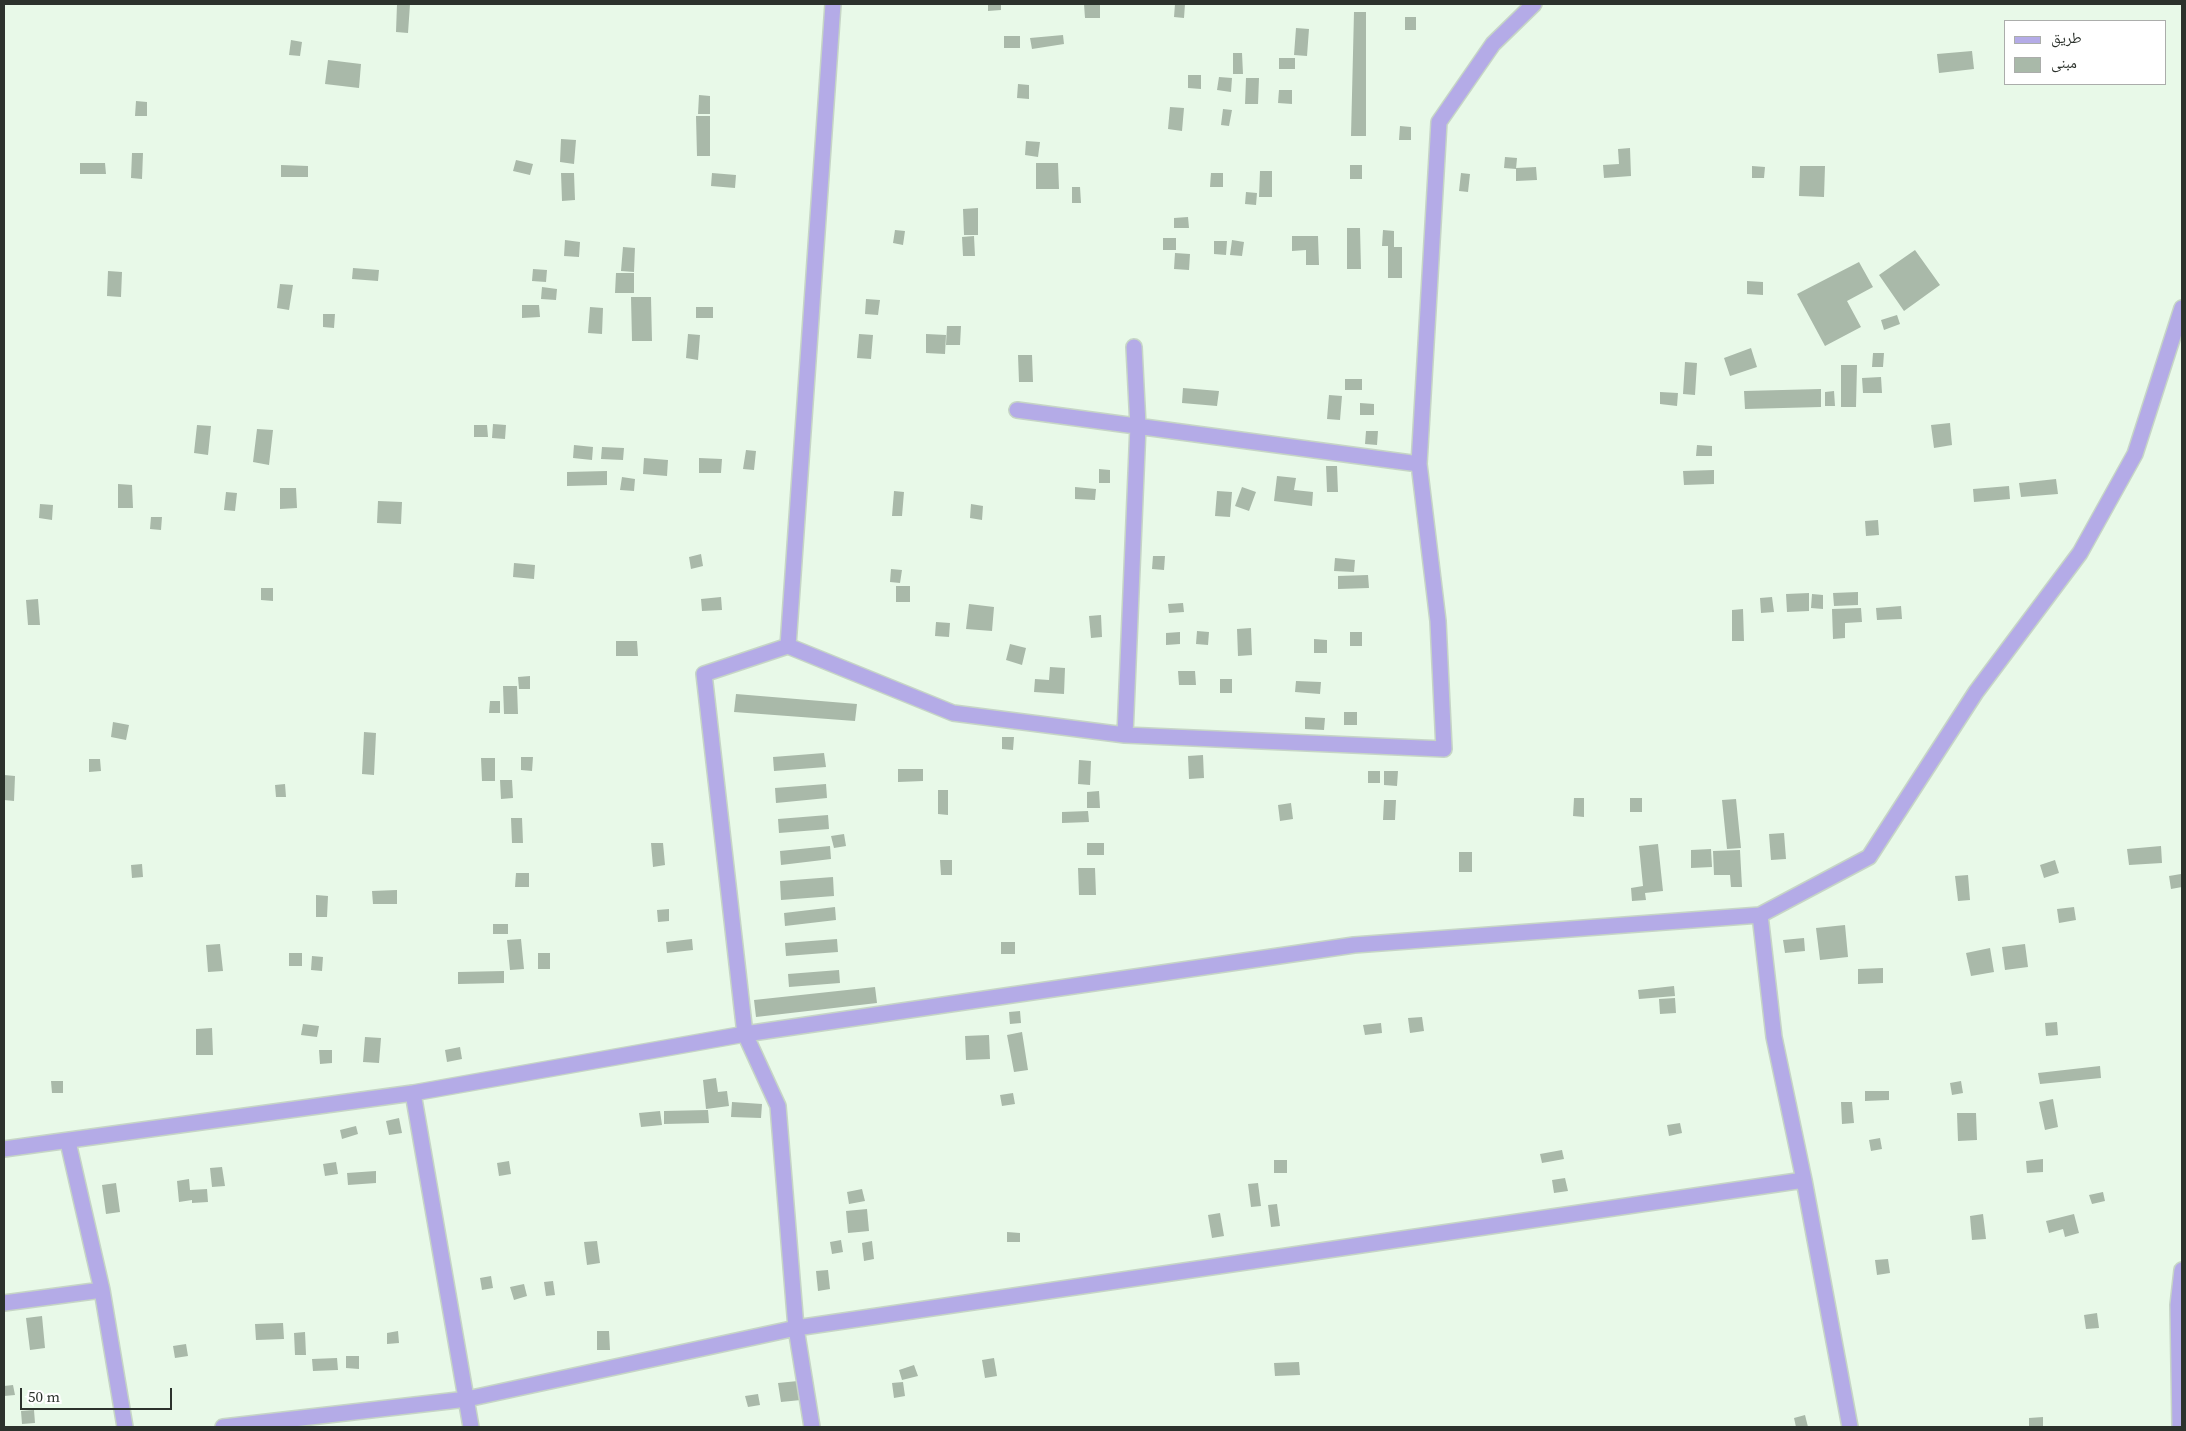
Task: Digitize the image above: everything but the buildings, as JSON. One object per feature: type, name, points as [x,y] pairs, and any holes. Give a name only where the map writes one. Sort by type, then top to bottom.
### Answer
[{"type":"street","points":[[788,646],[833,4]]},
{"type":"street","points":[[812,1427],[796,1328],[778,1106],[745,1034],[704,674],[788,646],[954,712],[1125,735],[1444,749],[1438,621],[1419,464],[1439,122],[1493,44],[1534,4]]},
{"type":"street","points":[[4,1149],[68,1142],[413,1093],[745,1034],[1354,945],[1760,915],[1869,857],[1976,692],[2080,553],[2136,454],[2182,308]]},
{"type":"street","points":[[1125,735],[1138,426],[1134,347]]},
{"type":"street","points":[[1017,410],[1419,464]]},
{"type":"street","points":[[1760,915],[1774,1037],[1804,1180],[1850,1427]]},
{"type":"street","points":[[413,1093],[471,1427]]},
{"type":"street","points":[[68,1142],[102,1290],[125,1427]]},
{"type":"street","points":[[223,1427],[467,1399],[796,1328],[1804,1180]]},
{"type":"street","points":[[2180,1427],[2178,1306],[2182,1270]]},
{"type":"street","points":[[4,1304],[102,1290]]}]
